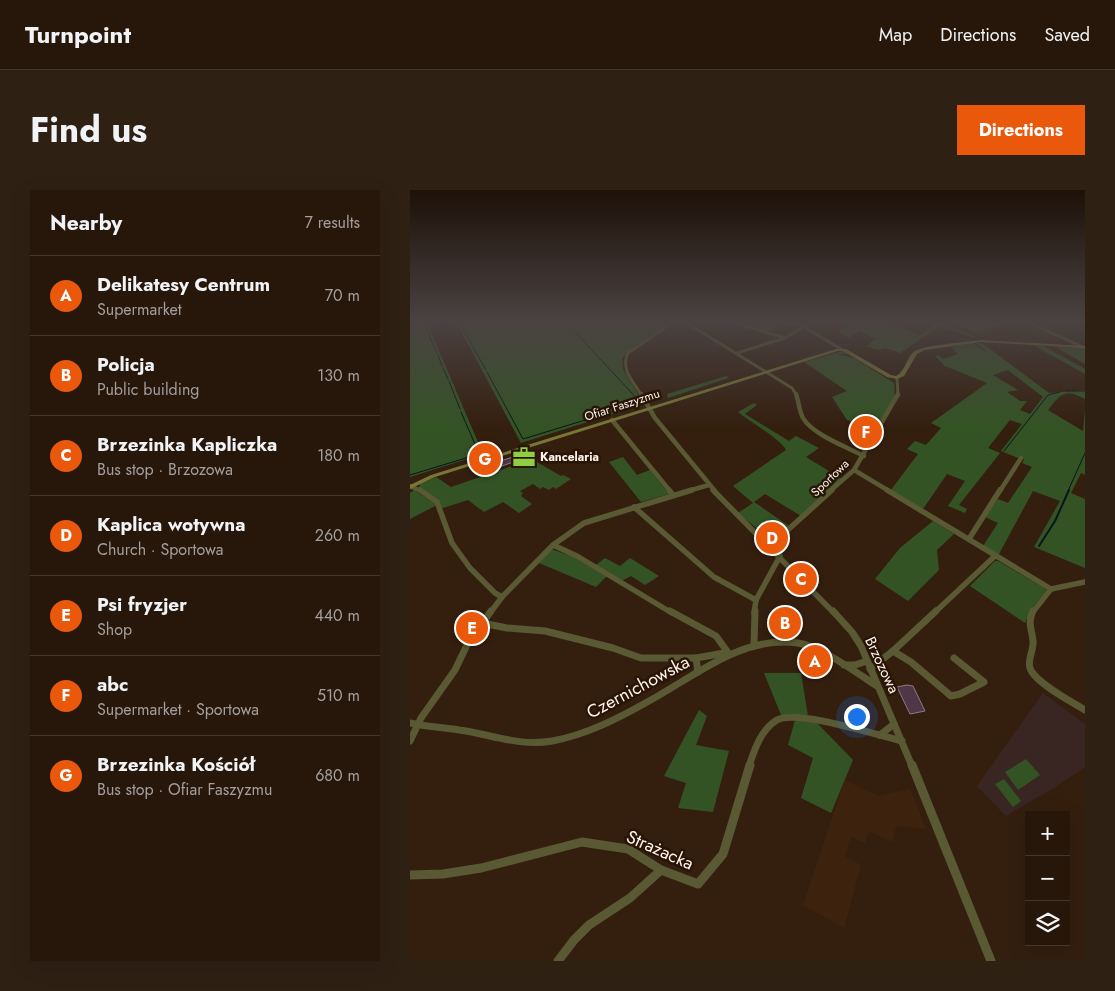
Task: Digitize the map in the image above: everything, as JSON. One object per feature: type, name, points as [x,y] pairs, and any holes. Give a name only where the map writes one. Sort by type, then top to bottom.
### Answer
[{"type":"street","name":"Brzozowa","points":[[627,356],[624,361],[626,370],[655,418],[709,485],[730,509],[780,556],[852,632],[902,741],[991,961]]},
{"type":"street","points":[[742,356],[797,393],[803,418],[811,426],[864,456]]},
{"type":"street","name":"Ofiar Faszyzmu","points":[[410,487],[433,476],[819,356]]},
{"type":"street","points":[[854,356],[896,378],[902,375],[913,356]]},
{"type":"street","name":"Sportowa","points":[[770,546],[854,470],[896,400],[899,392],[896,378]]},
{"type":"street","points":[[612,420],[673,495]]},
{"type":"street","points":[[969,539],[1021,458]]},
{"type":"street","points":[[854,470],[1051,589]]},
{"type":"street","points":[[410,741],[414,724],[455,670],[467,645],[482,623],[502,597],[553,545],[584,523],[709,485]]},
{"type":"street","points":[[410,487],[418,489],[437,502],[452,543],[463,560],[495,593],[502,597]]},
{"type":"street","points":[[634,507],[714,577],[756,600]]},
{"type":"street","points":[[482,623],[507,628],[552,632],[595,646],[613,648],[641,658],[696,658],[729,654],[716,636],[689,623],[577,556],[553,545]]},
{"type":"street","points":[[754,645],[756,600],[780,556]]},
{"type":"street","points":[[842,665],[868,665],[893,651],[995,556]]},
{"type":"street","points":[[1085,582],[1051,589],[1032,612],[1029,620],[1029,629],[1033,642],[1028,667],[1034,677],[1085,710]]},
{"type":"street","name":"Czernichowska","points":[[414,724],[445,727],[535,743],[590,731],[650,701],[729,654],[754,645],[800,643],[877,686]]},
{"type":"street","points":[[893,651],[911,662],[951,696],[960,694],[984,682],[954,658]]},
{"type":"street","points":[[696,658],[698,672]]},
{"type":"street","name":"Strażacka","points":[[410,875],[443,874],[481,868],[582,842],[628,850],[661,870],[698,884],[713,870],[723,853],[752,758],[766,729],[774,722],[790,717],[804,717],[902,741]]},
{"type":"street","points":[[880,736],[894,724]]},
{"type":"street","points":[[558,961],[574,940],[589,925],[630,898],[661,870]]},
{"type":"shaded area","points":[[1043,693],[1085,724],[1085,767],[1006,816],[977,786]]},
{"type":"shaded area","points":[[845,780],[878,796],[910,789],[926,829],[896,826],[892,842],[869,831],[865,843],[851,837],[845,857],[861,865],[844,928],[803,905]]},
{"type":"green space","points":[[410,356],[441,356],[483,454],[410,477]]},
{"type":"green space","points":[[474,356],[624,356],[622,358],[623,369],[644,404],[521,443]]},
{"type":"green space","points":[[825,356],[854,358],[894,383],[894,398],[890,408],[874,429],[847,420],[832,397],[847,391],[804,362]]},
{"type":"green space","points":[[935,356],[939,356],[943,359],[952,356],[999,356],[1049,393],[1085,390],[1085,399],[1068,393],[1064,394],[1048,410],[1083,431],[1085,409],[1085,475],[1081,473],[1071,493],[1085,499],[1085,568],[1034,547],[1060,501],[1033,491],[998,556],[983,546],[998,523],[985,517],[998,499],[1008,503],[1032,467],[1022,463],[1024,460],[1022,456],[1018,458],[1001,451],[1022,424],[1010,420],[988,448],[1000,453],[959,505],[967,509],[965,513],[948,506],[965,481],[947,474],[923,509],[891,490],[918,454],[907,449],[915,441],[926,445],[941,428],[931,423],[987,383],[945,366]],"holes":[[[1008,370],[1043,397],[1030,414],[1020,410],[1027,401],[1020,401],[1007,392],[1018,390],[993,375]]]},
{"type":"green space","points":[[1053,356],[1061,356],[1085,369],[1085,374]]},
{"type":"green space","points":[[1071,356],[1085,356],[1085,364]]},
{"type":"green space","points":[[726,376],[729,378],[668,398],[667,394]]},
{"type":"green space","points":[[754,403],[757,405],[745,414],[789,441],[796,436],[819,448],[806,457],[842,479],[801,516],[765,494],[754,502],[789,526],[776,537],[766,536],[738,513],[753,503],[733,486],[786,450],[772,436],[738,412]]},
{"type":"green space","points":[[623,457],[637,475],[650,470],[669,494],[641,502],[609,462]]},
{"type":"green space","points":[[535,461],[561,476],[563,475],[571,479],[556,489],[553,487],[549,490],[543,487],[540,489],[533,484],[520,491],[523,493],[521,496],[532,504],[519,513],[503,502],[484,512],[468,500],[443,508],[419,488],[420,484],[436,477],[451,487],[521,463],[524,465]]},
{"type":"green space","points":[[414,490],[437,505],[410,519],[410,493]]},
{"type":"green space","points":[[933,521],[954,534],[937,550],[939,570],[908,601],[875,579],[900,548]]},
{"type":"green space","points":[[551,549],[574,557],[607,576],[596,587],[539,563]]},
{"type":"green space","points":[[605,558],[620,566],[630,558],[659,576],[645,585],[631,576],[621,581],[596,565]]},
{"type":"green space","points":[[995,561],[1046,589],[1032,608],[1025,623],[970,586]]},
{"type":"green space","points":[[764,673],[801,673],[808,716],[781,715]]},
{"type":"green space","points":[[699,710],[707,716],[696,745],[729,751],[713,812],[678,808],[686,783],[664,776]]},
{"type":"green space","points":[[795,720],[816,722],[853,760],[831,813],[801,798],[813,758],[788,745]]},
{"type":"green space","points":[[1026,759],[1040,775],[1018,790],[1005,772]]},
{"type":"green space","points":[[1004,779],[1021,801],[1013,807],[995,784]]},
{"type":"building","points":[[532,451],[533,455],[485,472],[481,467]]},
{"type":"building","points":[[913,686],[925,711],[910,714],[897,687]]},
{"type":"waterway","points":[[438,356],[442,366]]},
{"type":"waterway","points":[[478,356],[486,370]]},
{"type":"waterway","points":[[487,372],[523,439],[641,403],[597,356]]},
{"type":"waterway","points":[[443,368],[448,379]]},
{"type":"waterway","points":[[449,381],[460,409]]},
{"type":"waterway","points":[[1066,391],[1085,391]]},
{"type":"waterway","points":[[1004,451],[1048,395],[1060,392]]},
{"type":"waterway","points":[[461,412],[475,444]]},
{"type":"waterway","points":[[410,475],[479,454],[476,447]]},
{"type":"waterway","points":[[1068,491],[1085,453]]},
{"type":"waterway","points":[[1039,546],[1055,521],[1069,490]]},
{"type":"place","name":"abc","points":[[866,432]]},
{"type":"place","name":"Kancelaria","points":[[524,457]]},
{"type":"place","name":"Brzezinka Kościół","points":[[485,459]]},
{"type":"place","name":"Kaplica wotywna","points":[[772,538]]},
{"type":"place","name":"Brzezinka Kapliczka","points":[[801,579]]},
{"type":"place","name":"Policja","points":[[785,623]]},
{"type":"place","name":"Psi fryzjer","points":[[472,628]]},
{"type":"place","name":"Delikatesy Centrum","points":[[815,661]]}]
